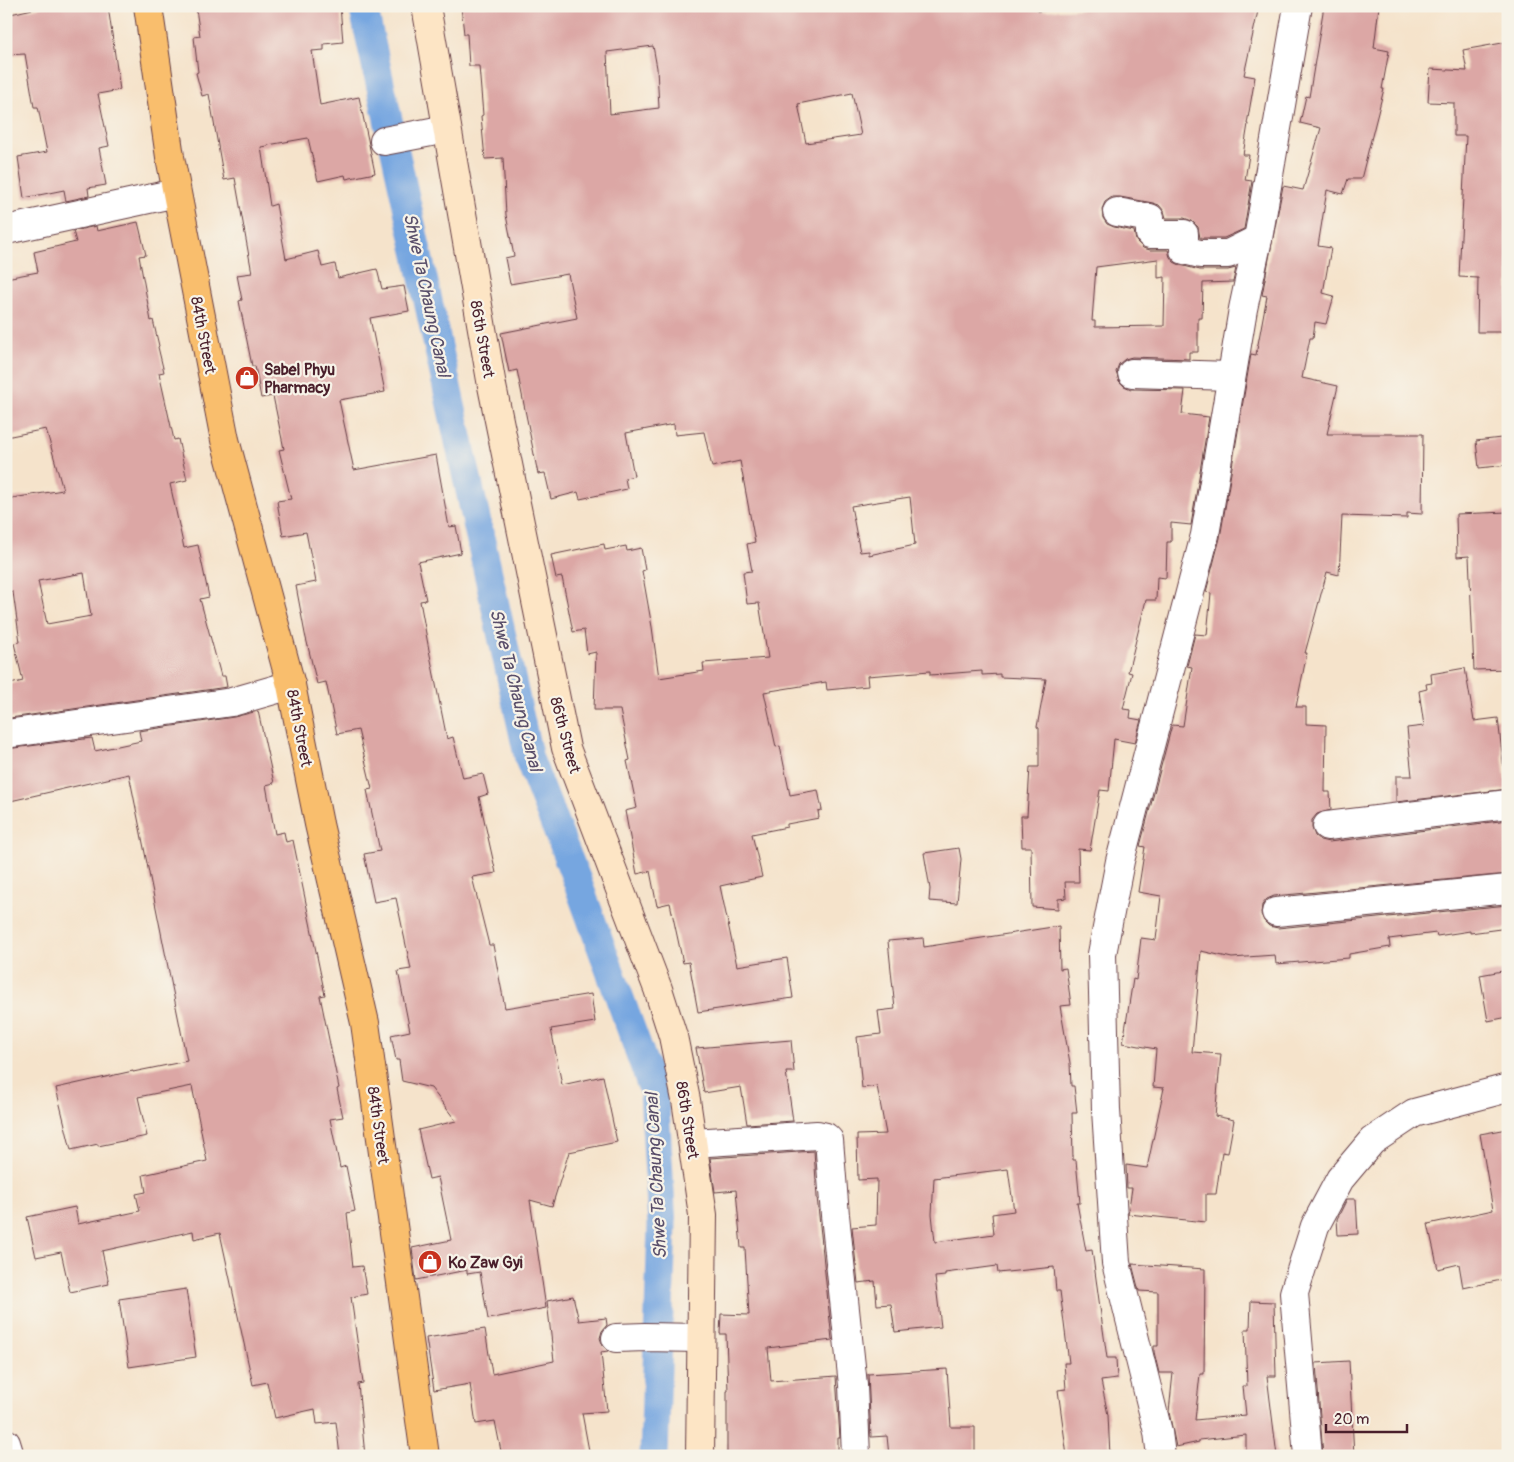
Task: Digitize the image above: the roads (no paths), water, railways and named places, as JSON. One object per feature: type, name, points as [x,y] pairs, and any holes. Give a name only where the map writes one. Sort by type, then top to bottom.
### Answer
[{"type":"main road","name":"84th Street","points":[[148,6],[176,193],[225,440],[291,685],[319,824],[365,1023],[424,1456]]},
{"type":"main road","name":"86th Street","points":[[426,6],[494,395],[566,748],[658,989],[673,1036],[703,1215],[700,1456]]},
{"type":"street","points":[[1161,1456],[1158,1432],[1116,1263],[1106,1110],[1102,954],[1120,861],[1205,535],[1243,309],[1258,239],[1298,6]]},
{"type":"street","points":[[384,141],[447,129]]},
{"type":"street","points":[[6,230],[176,193]]},
{"type":"street","points":[[1117,212],[1150,218],[1150,234],[1184,234],[1184,250],[1200,254],[1228,254],[1258,239]]},
{"type":"street","points":[[1132,373],[1232,376]]},
{"type":"street","points":[[6,734],[232,702],[291,685]]},
{"type":"street","points":[[1327,826],[1508,804]]},
{"type":"street","points":[[1276,912],[1508,889]]},
{"type":"street","points":[[1308,1456],[1294,1293],[1316,1226],[1340,1179],[1372,1140],[1414,1113],[1508,1088]]},
{"type":"street","points":[[692,1143],[817,1135],[826,1137],[829,1140],[853,1385],[856,1456]]},
{"type":"street","points":[[616,1338],[700,1338]]},
{"type":"street","points":[[6,1443],[10,1456]]},
{"type":"waterway","name":"Shwe Ta Chaung Canal","points":[[363,6],[529,759],[576,878],[654,1092],[662,1225],[654,1456]]},
{"type":"place","name":"Sabel Phyu Pharmacy","points":[[247,378]]},
{"type":"place","name":"Ko Zaw Gyi","points":[[430,1262]]}]
